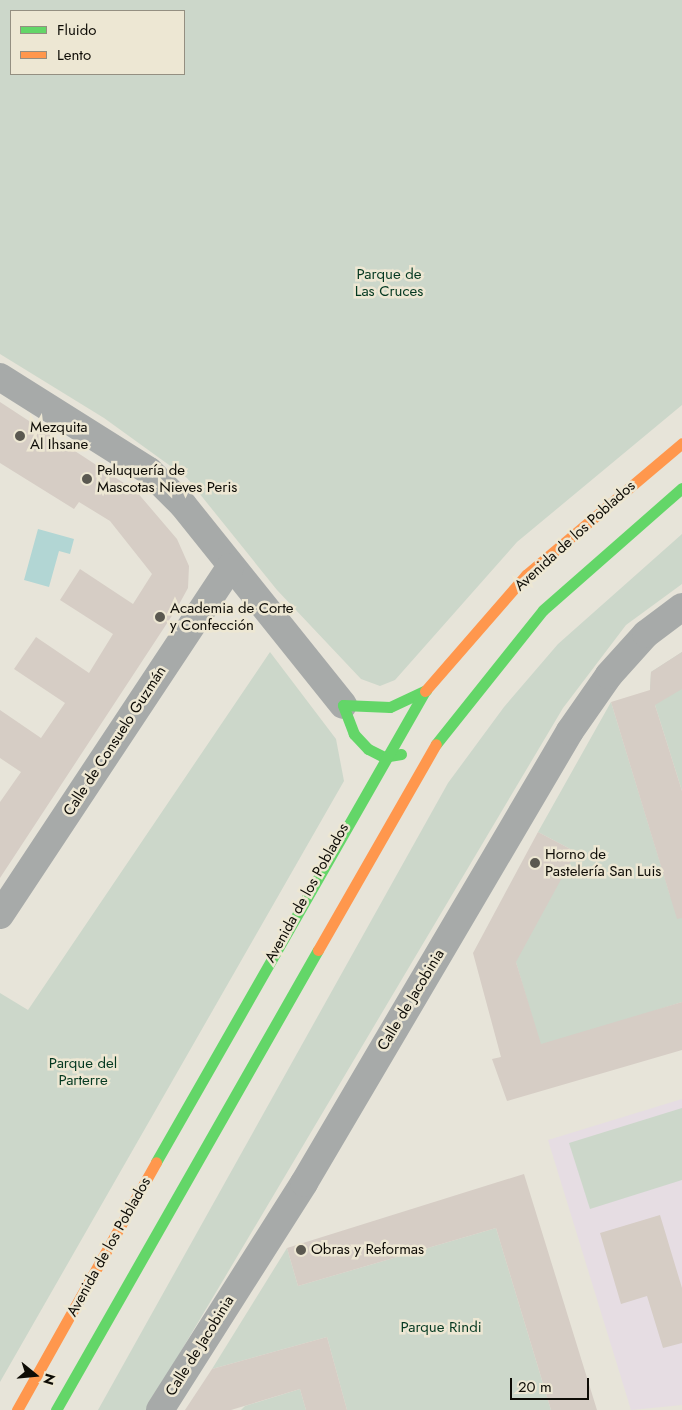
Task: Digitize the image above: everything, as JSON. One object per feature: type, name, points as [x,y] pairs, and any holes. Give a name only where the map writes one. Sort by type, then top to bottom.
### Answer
[{"type":"main road","name":"Avenida de los Poblados","points":[[18,1410],[384,757],[426,690],[526,575],[682,443]]},
{"type":"main road","points":[[56,1410],[445,728],[543,610],[682,488]]},
{"type":"main road","points":[[426,690],[390,706],[343,705],[354,734],[368,749],[384,757],[409,753],[445,728]]},
{"type":"street","points":[[0,377],[149,470],[183,506],[230,567],[343,705]]},
{"type":"street","name":"Calle de Consuelo Guzmán","points":[[0,915],[230,567]]},
{"type":"street","name":"Calle de Jacobinia","points":[[160,1410],[304,1183],[570,731],[609,675],[646,634],[682,607]]},
{"type":"shaded area","points":[[682,1099],[682,1405],[631,1410],[548,1140]]},
{"type":"green space","name":"Parque de Las Cruces","points":[[0,0],[682,0],[682,405],[517,542],[395,680],[380,686],[361,679],[277,590],[187,478],[104,418],[0,354]]},
{"type":"green space","points":[[682,534],[682,584],[626,625],[563,708],[146,1410],[98,1410],[448,783],[504,707],[558,644]]},
{"type":"green space","name":"Parque del Parterre","points":[[270,652],[336,739],[344,781],[0,1382],[0,993],[28,1010]]},
{"type":"green space","points":[[682,652],[682,791],[650,689],[651,672]]},
{"type":"green space","points":[[611,702],[670,895],[682,892],[682,1002],[541,1047],[515,959],[576,852],[538,832]]},
{"type":"green space","points":[[682,1108],[682,1180],[590,1209],[569,1143]]},
{"type":"green space","name":"Parque Rindi","points":[[496,1228],[551,1410],[347,1410],[327,1337],[212,1369],[287,1248],[298,1286]]},
{"type":"green space","points":[[300,1389],[306,1410],[241,1410],[245,1406]]},
{"type":"water","points":[[38,529],[74,539],[70,554],[59,551],[49,587],[24,580]]},
{"type":"building","points":[[0,402],[136,491],[177,539],[189,566],[188,588],[177,608],[0,878],[0,802],[21,772],[0,758],[0,710],[41,738],[65,703],[14,669],[36,637],[89,673],[113,634],[60,600],[80,569],[133,604],[152,574],[110,521],[79,502],[74,509],[0,463]]},
{"type":"building","points":[[682,652],[682,689],[655,705],[682,791],[682,918],[677,919],[611,702],[650,690],[651,672]]},
{"type":"building","points":[[538,832],[576,852],[516,962],[541,1044],[682,1002],[682,1050],[507,1101],[492,1059],[501,1057],[473,953]]},
{"type":"building","points":[[524,1174],[597,1410],[551,1410],[496,1228],[298,1286],[287,1248]]},
{"type":"building","points":[[660,1215],[682,1288],[682,1343],[663,1348],[647,1296],[621,1304],[600,1233]]},
{"type":"building","points":[[327,1337],[347,1410],[306,1410],[300,1389],[231,1410],[185,1410],[212,1369]]},
{"type":"traffic: fast","points":[[436,744],[543,610],[682,488]]},
{"type":"traffic: fast","points":[[401,754],[384,757],[368,749],[354,734],[343,705],[390,707],[426,690]]},
{"type":"traffic: fast","points":[[156,1162],[425,691]]},
{"type":"traffic: fast","points":[[56,1410],[318,950]]},
{"type":"traffic: slow","points":[[425,691],[526,575],[682,443]]},
{"type":"traffic: slow","points":[[318,950],[436,744]]},
{"type":"traffic: slow","points":[[17,1410],[156,1162]]},
{"type":"place","name":"Mezquita Al Ihsane","points":[[20,436]]},
{"type":"place","name":"Peluquería de Mascotas Nieves Peris","points":[[87,479]]},
{"type":"place","name":"Academia de Corte y Confección","points":[[160,617]]},
{"type":"place","name":"Horno de Pastelería San Luis","points":[[535,863]]},
{"type":"place","name":"Obras y Reformas","points":[[301,1250]]}]
